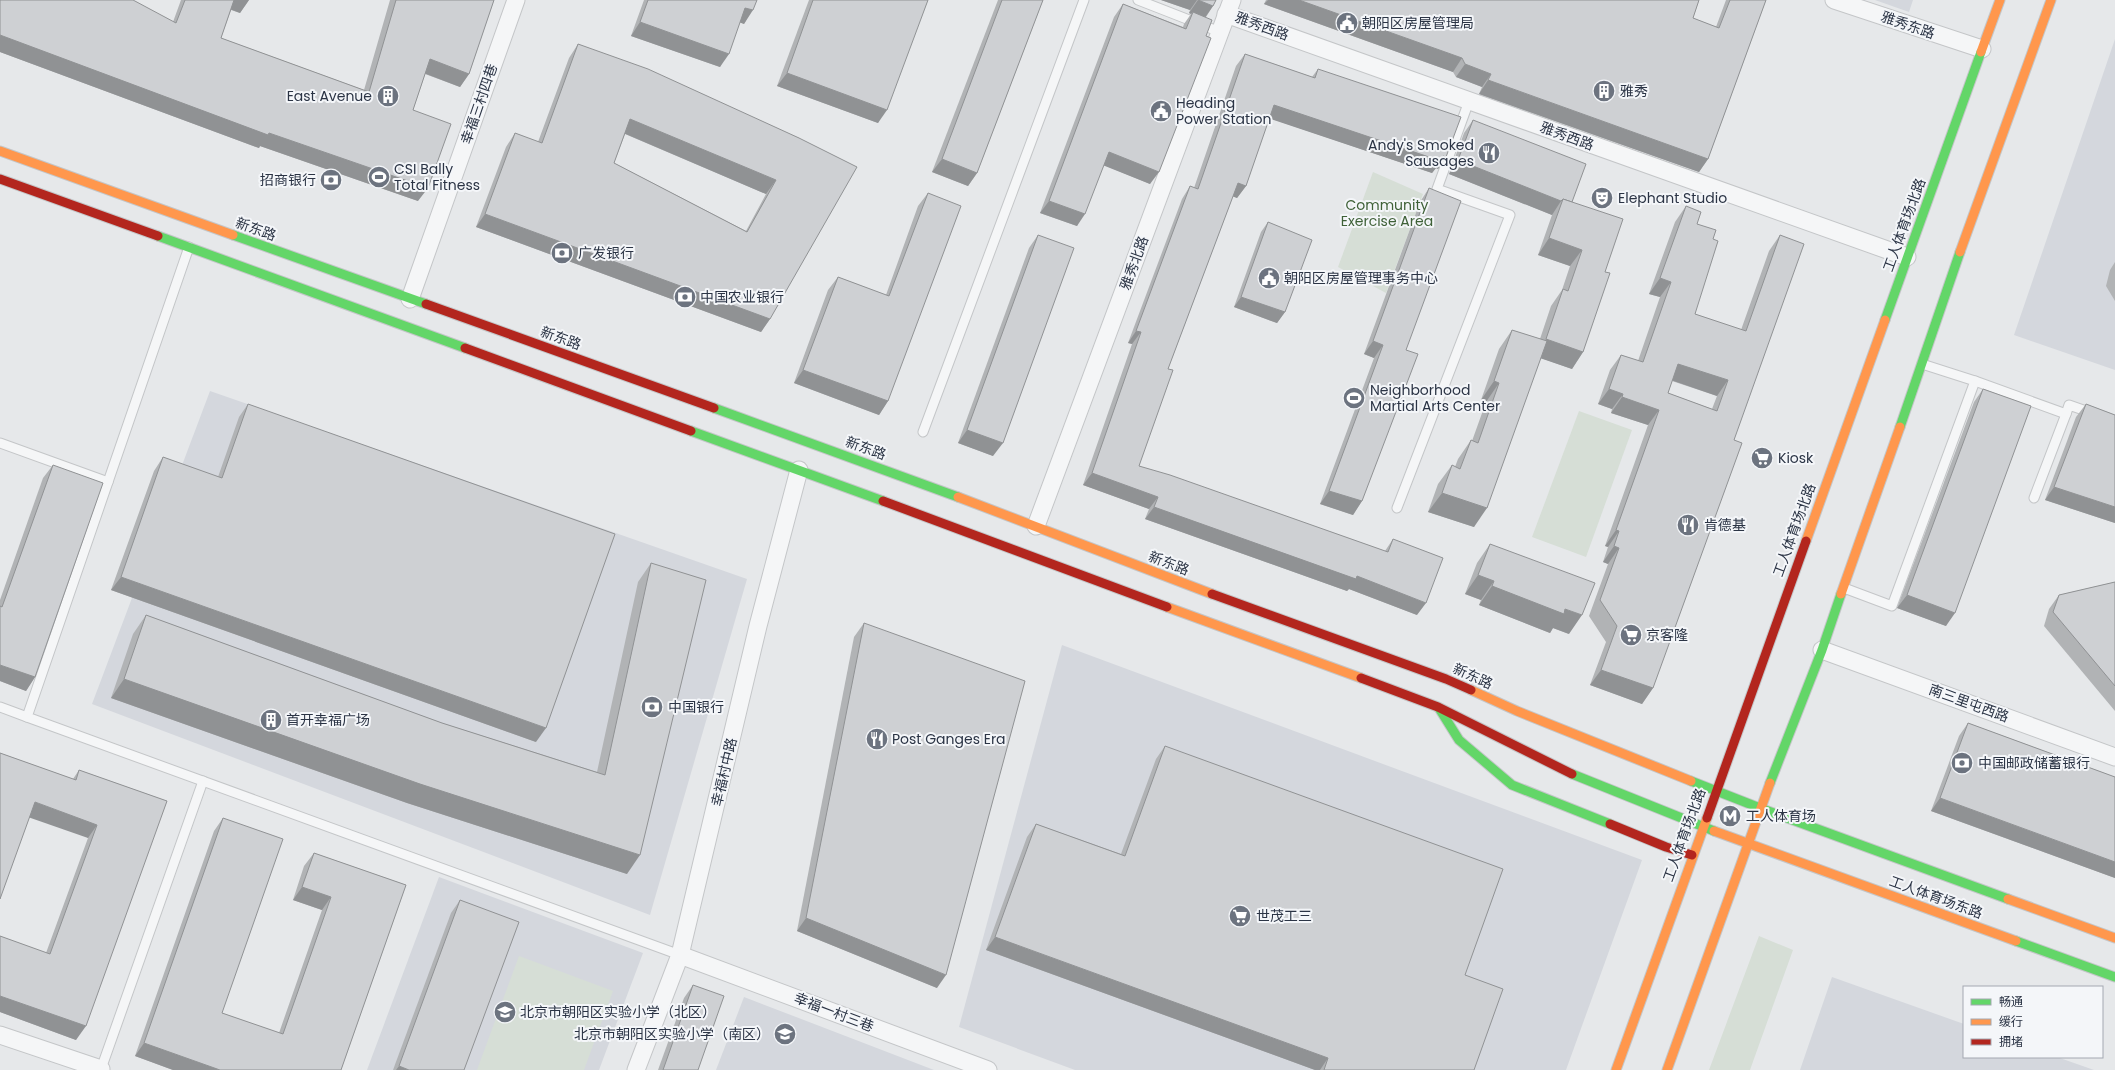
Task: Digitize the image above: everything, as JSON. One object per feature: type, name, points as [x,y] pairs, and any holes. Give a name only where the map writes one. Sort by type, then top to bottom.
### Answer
[{"type":"main road","name":"工人体育场北路","points":[[1616,1070],[1702,826],[2000,0]]},
{"type":"main road","points":[[1667,1070],[1760,808],[1822,650],[2051,0]]},
{"type":"main road","name":"新东路","points":[[0,152],[807,441],[1036,526],[1192,587],[1446,679],[1517,711],[1760,808]]},
{"type":"main road","points":[[0,179],[799,470],[1438,707],[1556,767],[1678,818],[1702,826]]},
{"type":"main road","points":[[1438,707],[1459,740],[1512,785],[1666,847],[1692,855]]},
{"type":"main road","name":"工人体育场东路","points":[[1760,808],[2115,938]]},
{"type":"main road","name":"工人体育场东路","points":[[1702,826],[2115,977]]},
{"type":"street","name":"幸福三村四巷","points":[[410,299],[516,0]]},
{"type":"street","name":"雅秀东路","points":[[1834,0],[1982,49]]},
{"type":"street","name":"雅秀北路","points":[[1036,526],[1229,7]]},
{"type":"street","name":"雅秀西路","points":[[1229,7],[1470,101],[1907,257]]},
{"type":"street","name":"幸福村中路","points":[[636,1070],[680,955],[756,634],[799,470]]},
{"type":"street","name":"南三里屯西路","points":[[1822,650],[2115,757]]},
{"type":"street","name":"幸福一村三巷","points":[[680,955],[988,1070]]},
{"type":"street","points":[[0,1035],[102,1069]]},
{"type":"lane","points":[[923,432],[1084,0]]},
{"type":"lane","points":[[1138,0],[1220,32]]},
{"type":"lane","points":[[1397,508],[1510,215],[1437,189],[1470,101]]},
{"type":"lane","points":[[27,717],[190,247]]},
{"type":"lane","points":[[1922,364],[1975,381],[2066,414]]},
{"type":"lane","points":[[1844,588],[1892,606],[1975,381]]},
{"type":"lane","points":[[2034,498],[2069,406],[2115,422]]},
{"type":"lane","points":[[0,443],[108,482]]},
{"type":"lane","points":[[0,708],[680,955]]},
{"type":"lane","points":[[102,1069],[203,781]]},
{"type":"shaded area","points":[[1875,0],[1913,0],[1909,12]]},
{"type":"shaded area","points":[[2115,39],[2115,370],[2014,335]]},
{"type":"shaded area","name":"首开幸福广场","points":[[210,391],[747,579],[650,915],[92,704]]},
{"type":"shaded area","points":[[1062,645],[1642,860],[1566,1070],[1075,1070],[959,1027]]},
{"type":"shaded area","name":"北京市朝阳区实验小学（北区）","points":[[439,877],[643,953],[599,1070],[367,1070]]},
{"type":"shaded area","points":[[1832,977],[1963,1024],[1963,1058],[2060,1058],[2094,1070],[1800,1070]]},
{"type":"shaded area","name":"北京市朝阳区实验小学（南区）","points":[[744,997],[934,1070],[716,1070]]},
{"type":"green space","name":"Community Exercise Area","points":[[1373,172],[1423,194],[1386,293],[1338,267]]},
{"type":"green space","points":[[1579,411],[1632,430],[1586,557],[1532,537]]},
{"type":"green space","points":[[1759,936],[1793,950],[1750,1070],[1709,1070]]},
{"type":"green space","points":[[519,956],[613,991],[584,1070],[477,1070]]},
{"type":"building","points":[[0,0],[133,0],[176,23],[185,0],[234,0],[221,38],[369,92],[396,0],[494,0],[469,74],[430,59],[413,110],[451,124],[428,188],[269,133],[268,135],[0,35]]},
{"type":"building","points":[[648,0],[757,0],[753,10],[745,8],[729,54],[640,22]]},
{"type":"building","points":[[813,0],[928,0],[887,110],[787,73]]},
{"type":"building","points":[[1002,0],[1043,0],[977,173],[942,159]]},
{"type":"building","points":[[1198,0],[1216,0],[1213,6]]},
{"type":"building","name":"雅秀","points":[[1299,0],[1699,0],[1693,18],[1719,28],[1730,0],[1766,0],[1708,159],[1488,80],[1491,74],[1465,64],[1462,58]]},
{"type":"building","points":[[1123,4],[1186,29],[1193,12],[1212,20],[1206,36],[1211,38],[1159,172],[1109,152],[1085,214],[1049,201]]},
{"type":"building","points":[[578,44],[648,69],[799,138],[857,167],[770,319],[485,214],[515,133],[542,143]],"holes":[[[630,119],[776,180],[747,232],[614,163]]]},
{"type":"building","points":[[1245,54],[1315,78],[1318,69],[1461,117],[1446,157],[1443,156],[1441,161],[1274,105],[1246,186],[1238,183],[1168,369],[1173,370],[1139,466],[1170,475],[1388,552],[1393,539],[1443,558],[1426,603],[1357,576],[1356,579],[1154,507],[1158,497],[1092,473],[1141,332],[1136,331],[1190,186],[1198,189]]},
{"type":"building","points":[[1473,120],[1586,164],[1572,202],[1563,199],[1561,201],[1458,160]]},
{"type":"building","points":[[1429,188],[1461,201],[1406,350],[1418,354],[1362,501],[1329,491],[1383,345],[1373,341]]},
{"type":"building","points":[[928,193],[961,206],[888,401],[803,370],[838,277],[889,296]]},
{"type":"building","points":[[1563,199],[1623,219],[1605,272],[1610,273],[1583,352],[1546,339],[1563,289],[1568,291],[1582,250],[1549,238]]},
{"type":"building","points":[[1686,206],[1701,212],[1697,224],[1716,230],[1713,239],[1718,241],[1695,314],[1746,331],[1780,235],[1804,244],[1734,440],[1742,443],[1653,688],[1601,670],[1617,626],[1600,600],[1619,548],[1614,546],[1619,531],[1616,530],[1659,410],[1622,397],[1623,394],[1609,389],[1621,355],[1643,362],[1671,282],[1660,278]],"holes":[[[1678,364],[1728,380],[1717,411],[1668,393]]]},
{"type":"building","name":"朝阳区房屋管理事务中心","points":[[1268,222],[1312,240],[1285,312],[1241,297]]},
{"type":"building","points":[[1038,235],[1074,248],[1003,443],[967,430]]},
{"type":"building","points":[[1512,330],[1547,341],[1487,508],[1442,493],[1452,465],[1460,469],[1471,440],[1478,443],[1499,383],[1494,381]]},
{"type":"building","points":[[1983,389],[2031,406],[1955,613],[1907,595]]},
{"type":"building","points":[[248,404],[615,534],[546,728],[121,577],[163,457],[222,478]]},
{"type":"building","points":[[2086,404],[2115,415],[2115,507],[2054,487]]},
{"type":"building","points":[[53,465],[103,483],[35,677],[0,665],[0,606],[2,607]]},
{"type":"building","points":[[1490,544],[1595,583],[1582,615],[1565,609],[1564,614],[1492,586],[1494,581],[1478,575]]},
{"type":"building","name":"首开幸福广场","points":[[651,563],[706,580],[640,855],[420,784],[124,679],[146,615],[442,723],[605,775]]},
{"type":"building","points":[[2115,582],[2115,686],[2053,612],[2059,595]]},
{"type":"building","points":[[864,623],[1025,681],[946,975],[806,918]]},
{"type":"building","points":[[1968,723],[2115,777],[2115,862],[1940,798]]},
{"type":"building","name":"世茂工三","points":[[1165,746],[1503,869],[1465,975],[1503,989],[1474,1070],[1324,1070],[1328,1058],[995,937],[1036,824],[1125,856]]},
{"type":"building","points":[[0,753],[76,780],[79,770],[167,801],[86,1026],[0,996],[0,936],[50,954],[97,825],[35,802],[0,899]]},
{"type":"building","points":[[223,818],[283,839],[222,1013],[283,1034],[331,897],[302,887],[314,853],[406,885],[341,1070],[220,1070],[144,1043]]},
{"type":"building","points":[[460,900],[519,922],[464,1070],[409,1070],[399,1066]]},
{"type":"building","points":[[693,985],[724,996],[698,1070],[663,1070]]},
{"type":"traffic: fast","points":[[1885,320],[1981,52]]},
{"type":"traffic: fast","points":[[233,235],[426,304]]},
{"type":"traffic: fast","points":[[158,236],[465,348]]},
{"type":"traffic: fast","points":[[1900,427],[1960,252]]},
{"type":"traffic: fast","points":[[714,408],[958,497]]},
{"type":"traffic: fast","points":[[691,431],[883,501]]},
{"type":"traffic: fast","points":[[1770,783],[1822,650],[1841,594]]},
{"type":"traffic: fast","points":[[1439,708],[1459,740],[1512,785],[1610,824]]},
{"type":"traffic: fast","points":[[1572,774],[1714,831]]},
{"type":"traffic: fast","points":[[1691,781],[1760,808],[2008,899]]},
{"type":"traffic: fast","points":[[2016,941],[2115,977]]},
{"type":"traffic: slow","points":[[1981,52],[2000,0]]},
{"type":"traffic: slow","points":[[1960,252],[2051,0]]},
{"type":"traffic: slow","points":[[0,151],[233,235]]},
{"type":"traffic: slow","points":[[1806,541],[1885,320]]},
{"type":"traffic: slow","points":[[1841,594],[1900,427]]},
{"type":"traffic: slow","points":[[958,497],[1212,594]]},
{"type":"traffic: slow","points":[[1167,607],[1361,678]]},
{"type":"traffic: slow","points":[[1471,690],[1517,711],[1691,781]]},
{"type":"traffic: slow","points":[[1667,1070],[1770,783]]},
{"type":"traffic: slow","points":[[1616,1070],[1707,818]]},
{"type":"traffic: slow","points":[[1714,831],[2016,941]]},
{"type":"traffic: slow","points":[[2008,899],[2115,938]]},
{"type":"traffic: jam","points":[[0,179],[158,236]]},
{"type":"traffic: jam","points":[[426,304],[714,408]]},
{"type":"traffic: jam","points":[[465,348],[691,431]]},
{"type":"traffic: jam","points":[[883,501],[1167,607]]},
{"type":"traffic: jam","points":[[1707,818],[1806,541]]},
{"type":"traffic: jam","points":[[1212,594],[1446,679],[1471,690]]},
{"type":"traffic: jam","points":[[1361,678],[1438,707],[1572,774]]},
{"type":"traffic: jam","points":[[1610,824],[1666,847],[1692,855]]},
{"type":"place","name":"朝阳区房屋管理局","points":[[1347,23]]},
{"type":"place","name":"雅秀","points":[[1604,91]]},
{"type":"place","name":"East Avenue","points":[[388,96]]},
{"type":"place","name":"Heading Power Station","points":[[1161,111]]},
{"type":"place","name":"Andy's Smoked Sausages","points":[[1489,153]]},
{"type":"place","name":"CSI Bally Total Fitness","points":[[379,177]]},
{"type":"place","name":"招商银行","points":[[331,180]]},
{"type":"place","name":"Elephant Studio","points":[[1602,198]]},
{"type":"place","name":"广发银行","points":[[562,253]]},
{"type":"place","name":"朝阳区房屋管理事务中心","points":[[1269,278]]},
{"type":"place","name":"中国农业银行","points":[[685,297]]},
{"type":"place","name":"Neighborhood Martial Arts Center","points":[[1354,398]]},
{"type":"place","name":"Kiosk","points":[[1762,458]]},
{"type":"place","name":"肯德基","points":[[1688,525]]},
{"type":"place","name":"京客隆","points":[[1631,635]]},
{"type":"place","name":"中国银行","points":[[652,707]]},
{"type":"place","name":"首开幸福广场","points":[[271,720]]},
{"type":"place","name":"Post Ganges Era","points":[[877,739]]},
{"type":"place","name":"中国邮政储蓄银行","points":[[1962,763]]},
{"type":"place","name":"工人体育场","points":[[1730,816]]},
{"type":"place","name":"世茂工三","points":[[1240,916]]},
{"type":"place","name":"北京市朝阳区实验小学（北区）","points":[[505,1012]]},
{"type":"place","name":"北京市朝阳区实验小学（南区）","points":[[785,1034]]}]
